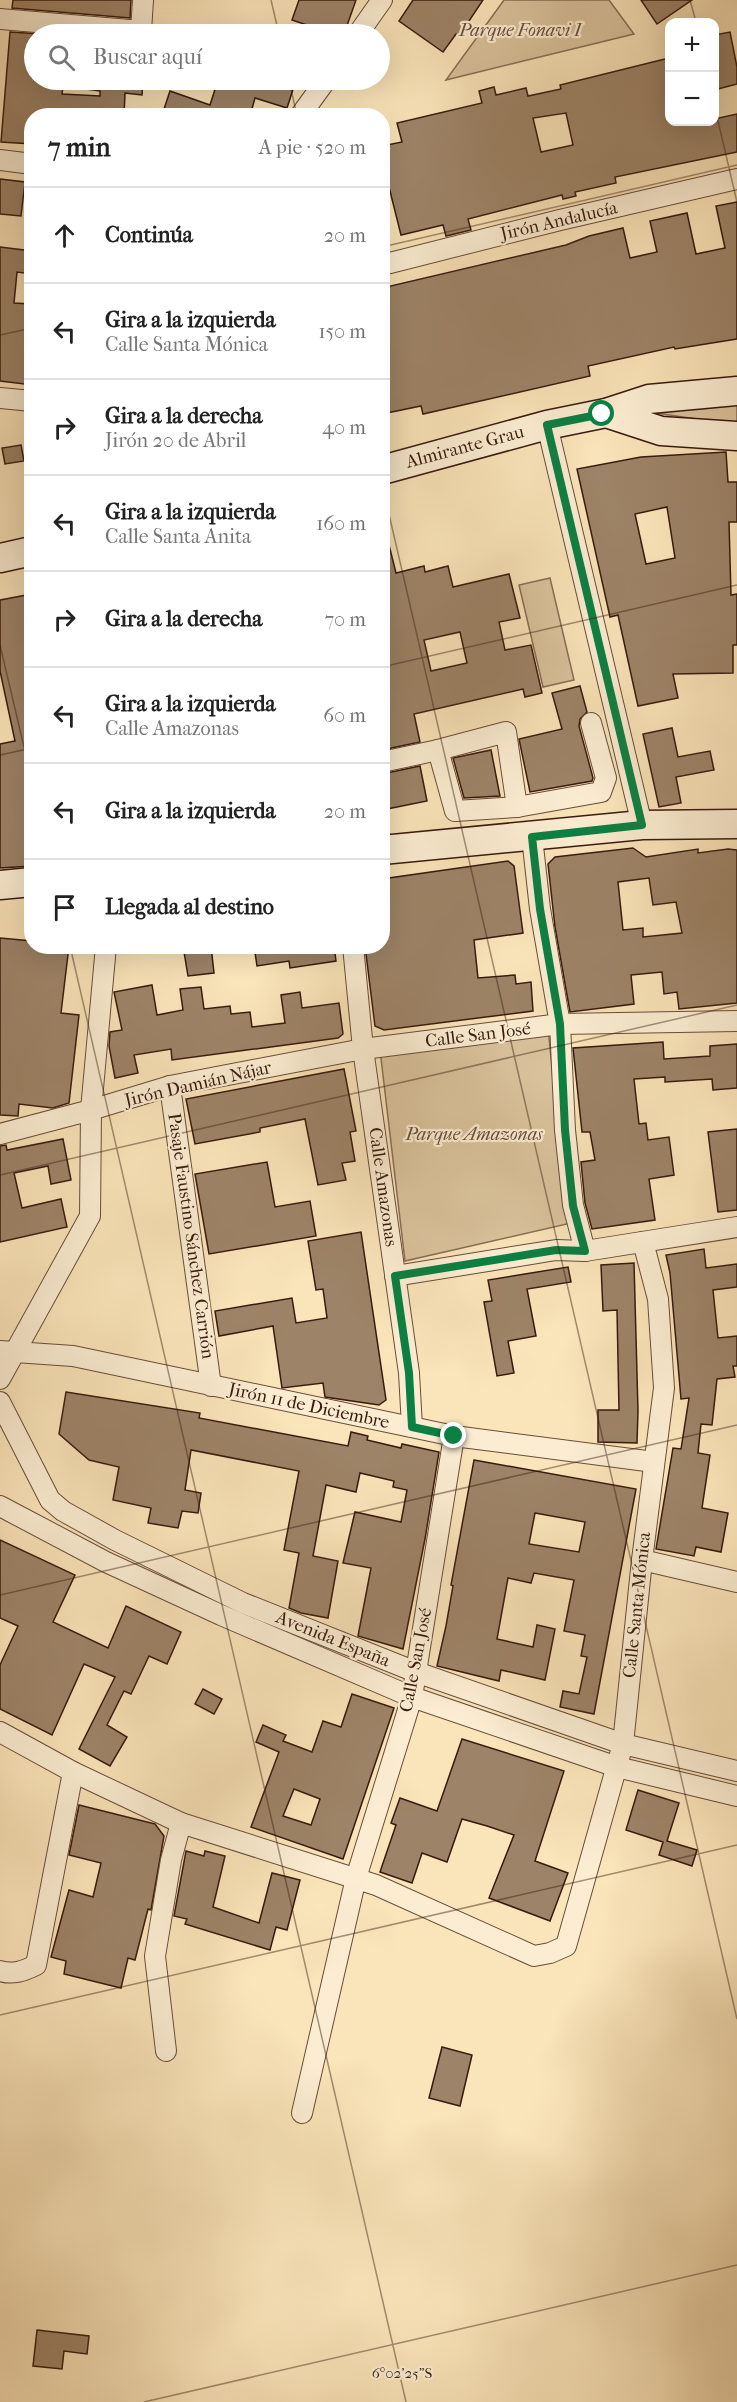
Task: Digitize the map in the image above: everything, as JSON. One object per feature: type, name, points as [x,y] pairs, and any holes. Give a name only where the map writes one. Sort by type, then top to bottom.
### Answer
[{"type":"main road","name":"Almirante Grau","points":[[390,468],[547,425],[606,413],[649,399],[737,391]]},
{"type":"main road","points":[[606,413],[661,431],[737,436]]},
{"type":"main road","points":[[0,558],[24,553]]},
{"type":"main road","points":[[390,849],[642,825],[737,824]]},
{"type":"main road","points":[[0,885],[24,883]]},
{"type":"street","points":[[0,0],[0,8]]},
{"type":"street","points":[[141,24],[143,0]]},
{"type":"street","points":[[365,24],[382,0]]},
{"type":"street","points":[[0,19],[59,24]]},
{"type":"street","points":[[306,108],[319,90]]},
{"type":"street","points":[[0,160],[24,163]]},
{"type":"street","name":"Jirón Andalucía","points":[[390,263],[737,179]]},
{"type":"street","points":[[0,398],[24,400]]},
{"type":"street","points":[[547,425],[642,825]]},
{"type":"street","points":[[438,750],[455,811],[517,807],[601,792],[606,778],[591,723]]},
{"type":"street","points":[[390,760],[506,732],[517,807]]},
{"type":"street","points":[[532,837],[540,909],[560,1024],[565,1130],[573,1206],[585,1251]]},
{"type":"street","points":[[0,1379],[8,1352],[90,1216],[91,1110],[105,954]]},
{"type":"street","name":"Calle Amazonas","points":[[354,954],[363,1049],[409,1373],[412,1427]]},
{"type":"street","name":"Calle San José","points":[[363,1049],[560,1024],[737,1021]]},
{"type":"street","name":"Jirón Damián Nájar","points":[[0,1134],[170,1086],[363,1049]]},
{"type":"street","name":"Pasaje Faustino Sánchez Carrión","points":[[170,1086],[211,1386]]},
{"type":"street","points":[[395,1276],[556,1250],[585,1251],[737,1227]]},
{"type":"street","name":"Calle Santa Mónica","points":[[356,1878],[534,1956],[550,1953],[566,1946],[623,1744],[642,1560],[664,1388],[658,1299],[643,1242]]},
{"type":"street","name":"Jirón 11 de Diciembre","points":[[8,1352],[73,1356],[454,1436],[654,1462]]},
{"type":"street","name":"Avenida España","points":[[0,1402],[50,1500],[63,1511],[116,1540],[229,1596],[416,1672],[623,1744],[737,1771]]},
{"type":"street","name":"Calle San José","points":[[302,2113],[356,1878],[412,1697],[454,1436]]},
{"type":"street","name":"Avenida España","points":[[0,1506],[106,1562],[221,1615],[412,1697],[617,1767],[737,1796]]},
{"type":"street","points":[[642,1560],[737,1582]]},
{"type":"street","points":[[221,1615],[229,1596]]},
{"type":"street","points":[[0,1732],[73,1772],[181,1823],[356,1878]]},
{"type":"street","points":[[0,1971],[9,1974],[36,1965],[73,1772]]},
{"type":"street","points":[[166,2050],[155,1956],[171,1860],[181,1823]]},
{"type":"green space","name":"Parque Fonavi I","points":[[504,0],[609,0],[634,34],[446,80]]},
{"type":"green space","points":[[737,402],[737,425],[649,412]]},
{"type":"green space","points":[[550,578],[574,680],[543,687],[519,585]]},
{"type":"green space","name":"Parque Amazonas","points":[[548,1027],[567,1224],[405,1261],[380,1050]]},
{"type":"building","points":[[13,0],[131,0],[130,18],[12,8]]},
{"type":"building","points":[[299,0],[356,0],[348,24],[304,24],[292,20]]},
{"type":"building","points":[[413,0],[483,0],[459,36],[456,34],[443,52],[399,21]]},
{"type":"building","points":[[641,0],[692,0],[665,18],[657,24]]},
{"type":"building","points":[[10,32],[24,33],[24,90],[63,90],[62,94],[100,96],[100,91],[94,90],[142,90],[142,95],[125,93],[124,108],[24,108],[24,143],[1,142]]},
{"type":"building","points":[[730,32],[737,67],[737,84],[719,89],[719,72],[719,34]]},
{"type":"building","points":[[665,59],[665,126],[719,126],[719,118],[737,114],[737,152],[615,177],[616,183],[575,192],[576,196],[563,199],[562,195],[468,219],[471,230],[446,236],[443,225],[401,235],[390,191],[390,144],[402,142],[397,123],[482,103],[479,91],[494,87],[496,95],[526,88],[528,96],[561,89],[560,85]],"holes":[[[566,113],[573,145],[541,152],[533,118]]]},
{"type":"building","points":[[215,90],[293,90],[287,108],[255,98],[252,108],[164,108],[170,91],[210,105]]},
{"type":"building","points":[[0,179],[24,182],[21,216],[0,214]]},
{"type":"building","points":[[737,202],[737,339],[675,349],[674,347],[588,366],[590,376],[423,414],[421,406],[390,412],[390,286],[566,245],[589,236],[623,228],[630,258],[657,252],[650,221],[687,213],[696,254],[725,248],[716,206]]},
{"type":"building","points":[[0,247],[24,250],[24,273],[17,272],[14,303],[24,304],[24,384],[0,381]]},
{"type":"building","points":[[21,445],[24,461],[5,464],[2,448]]},
{"type":"building","points":[[726,452],[728,482],[737,482],[737,522],[729,522],[731,595],[737,594],[737,645],[733,645],[733,673],[673,674],[678,698],[638,706],[618,615],[610,617],[577,469],[641,457]],"holes":[[[667,507],[675,558],[646,564],[635,514]]]},
{"type":"building","points":[[390,549],[396,573],[424,566],[425,572],[448,566],[453,587],[509,574],[520,618],[499,622],[505,650],[531,645],[542,693],[525,697],[523,689],[414,714],[420,742],[390,748]],"holes":[[[460,632],[467,663],[431,671],[424,640]]]},
{"type":"building","points":[[24,596],[24,866],[0,868],[0,744],[15,741],[0,671],[0,600]]},
{"type":"building","points":[[580,686],[587,712],[580,719],[579,726],[592,781],[530,792],[519,739],[562,729],[552,693]]},
{"type":"building","points":[[672,728],[678,757],[710,751],[714,770],[676,777],[681,803],[659,807],[643,734]]},
{"type":"building","points":[[491,750],[500,796],[464,798],[453,758]]},
{"type":"building","points":[[420,766],[427,801],[390,808],[390,772]]},
{"type":"building","points":[[633,848],[646,857],[698,849],[698,853],[737,850],[737,1003],[679,1009],[677,992],[664,994],[662,972],[631,975],[634,1004],[570,1012],[555,927],[548,864],[555,857]],"holes":[[[649,878],[653,905],[676,902],[682,933],[643,937],[643,928],[623,930],[618,882]]]},
{"type":"building","points":[[508,861],[514,866],[523,933],[474,940],[478,978],[515,975],[516,984],[531,982],[533,1011],[384,1030],[375,1026],[366,954],[390,954],[390,878]]},
{"type":"building","points":[[0,938],[24,940],[24,954],[68,954],[61,1013],[79,1015],[69,1103],[53,1108],[19,1104],[18,1116],[0,1115]]},
{"type":"building","points":[[184,954],[212,954],[214,973],[188,976]]},
{"type":"building","points":[[255,954],[335,954],[336,961],[290,968],[289,961],[257,966]]},
{"type":"building","points":[[152,985],[157,1015],[183,1010],[180,989],[201,987],[204,1009],[230,1006],[231,1014],[250,1012],[252,1027],[285,1023],[281,995],[300,992],[302,1008],[339,1003],[343,1034],[338,1038],[172,1060],[171,1049],[134,1055],[138,1073],[115,1078],[109,1046],[110,1032],[122,1030],[114,992]]},
{"type":"building","points":[[663,1042],[664,1059],[710,1056],[710,1046],[737,1044],[737,1088],[713,1090],[712,1079],[665,1082],[665,1077],[634,1079],[639,1124],[646,1123],[648,1140],[669,1137],[674,1175],[649,1179],[655,1220],[592,1229],[585,1203],[581,1162],[595,1160],[590,1132],[582,1132],[573,1048]]},
{"type":"building","points":[[344,1069],[356,1131],[350,1132],[355,1161],[342,1163],[346,1180],[318,1185],[305,1119],[260,1128],[260,1132],[195,1144],[186,1099]]},
{"type":"building","points":[[737,1129],[737,1210],[718,1212],[708,1132]]},
{"type":"building","points":[[63,1139],[71,1180],[51,1184],[48,1166],[14,1173],[22,1208],[61,1199],[67,1227],[0,1242],[0,1146],[6,1145],[7,1150]]},
{"type":"building","points":[[267,1162],[275,1207],[310,1201],[316,1236],[209,1254],[195,1174]]},
{"type":"building","points":[[361,1232],[386,1400],[379,1405],[325,1397],[323,1383],[282,1388],[273,1326],[219,1336],[215,1311],[292,1298],[296,1323],[327,1318],[323,1289],[316,1290],[308,1241]]},
{"type":"building","points":[[704,1249],[706,1268],[737,1264],[737,1287],[713,1290],[718,1338],[737,1336],[737,1366],[733,1366],[735,1377],[717,1379],[712,1425],[701,1424],[698,1453],[710,1455],[702,1508],[728,1513],[721,1552],[696,1547],[694,1556],[656,1549],[673,1448],[681,1449],[689,1398],[681,1399],[670,1273],[666,1255]]},
{"type":"building","points":[[634,1263],[637,1443],[598,1442],[598,1410],[619,1410],[617,1310],[603,1311],[601,1265]]},
{"type":"building","points":[[568,1267],[571,1282],[527,1289],[536,1336],[508,1341],[514,1373],[497,1376],[484,1302],[492,1301],[488,1280]]},
{"type":"building","points":[[66,1392],[200,1413],[199,1418],[348,1446],[351,1432],[368,1436],[367,1440],[401,1448],[402,1444],[439,1452],[425,1539],[403,1649],[358,1636],[371,1568],[343,1563],[355,1512],[401,1522],[407,1490],[393,1487],[394,1481],[360,1473],[356,1492],[326,1485],[313,1556],[338,1561],[328,1618],[301,1613],[289,1608],[299,1553],[284,1550],[299,1471],[191,1450],[185,1490],[201,1493],[198,1513],[182,1511],[178,1528],[148,1523],[151,1508],[113,1500],[119,1467],[89,1460],[59,1434]]},
{"type":"building","points":[[474,1460],[636,1489],[594,1714],[560,1707],[563,1691],[579,1694],[587,1657],[581,1656],[585,1635],[564,1631],[574,1580],[534,1573],[531,1583],[508,1578],[497,1639],[533,1647],[537,1625],[555,1629],[545,1680],[501,1670],[499,1681],[437,1666],[453,1586],[451,1585]],"holes":[[[535,1513],[585,1522],[579,1552],[529,1544]]]},
{"type":"building","points":[[0,1540],[75,1575],[53,1622],[108,1648],[126,1606],[181,1632],[167,1664],[149,1656],[131,1694],[124,1691],[107,1725],[127,1737],[110,1766],[79,1749],[115,1677],[84,1664],[52,1735],[0,1709],[0,1665],[18,1626],[0,1618]]},
{"type":"building","points":[[203,1689],[222,1699],[214,1714],[195,1704]]},
{"type":"building","points":[[352,1694],[394,1708],[343,1859],[251,1827],[279,1752],[256,1742],[263,1725],[286,1735],[283,1741],[312,1752],[323,1721],[341,1727]],"holes":[[[294,1789],[320,1799],[311,1825],[283,1816]]]},
{"type":"building","points":[[462,1739],[564,1771],[535,1861],[568,1873],[550,1921],[489,1898],[514,1835],[487,1826],[462,1819],[447,1862],[422,1853],[412,1883],[380,1872],[396,1825],[391,1823],[400,1798],[437,1811]]},
{"type":"building","points":[[638,1790],[679,1803],[667,1841],[697,1850],[692,1866],[659,1855],[663,1842],[626,1830]]},
{"type":"building","points":[[79,1805],[155,1824],[164,1836],[151,1910],[148,1909],[135,1960],[128,1958],[121,1988],[64,1974],[66,1961],[51,1957],[69,1890],[93,1897],[101,1863],[69,1855]]},
{"type":"building","points":[[186,1851],[204,1856],[205,1851],[225,1856],[213,1907],[259,1923],[272,1873],[300,1880],[287,1930],[276,1927],[270,1950],[185,1924],[187,1919],[174,1916]]},
{"type":"building","points":[[442,2047],[472,2055],[460,2106],[429,2098]]},
{"type":"building","points":[[37,2330],[89,2336],[87,2354],[64,2351],[62,2369],[33,2366]]},
{"type":"route","points":[[454,1436],[412,1427],[409,1373],[395,1276],[556,1250],[585,1251],[573,1206],[565,1130],[560,1024],[540,909],[532,837],[642,825],[547,425],[602,414]]}]
